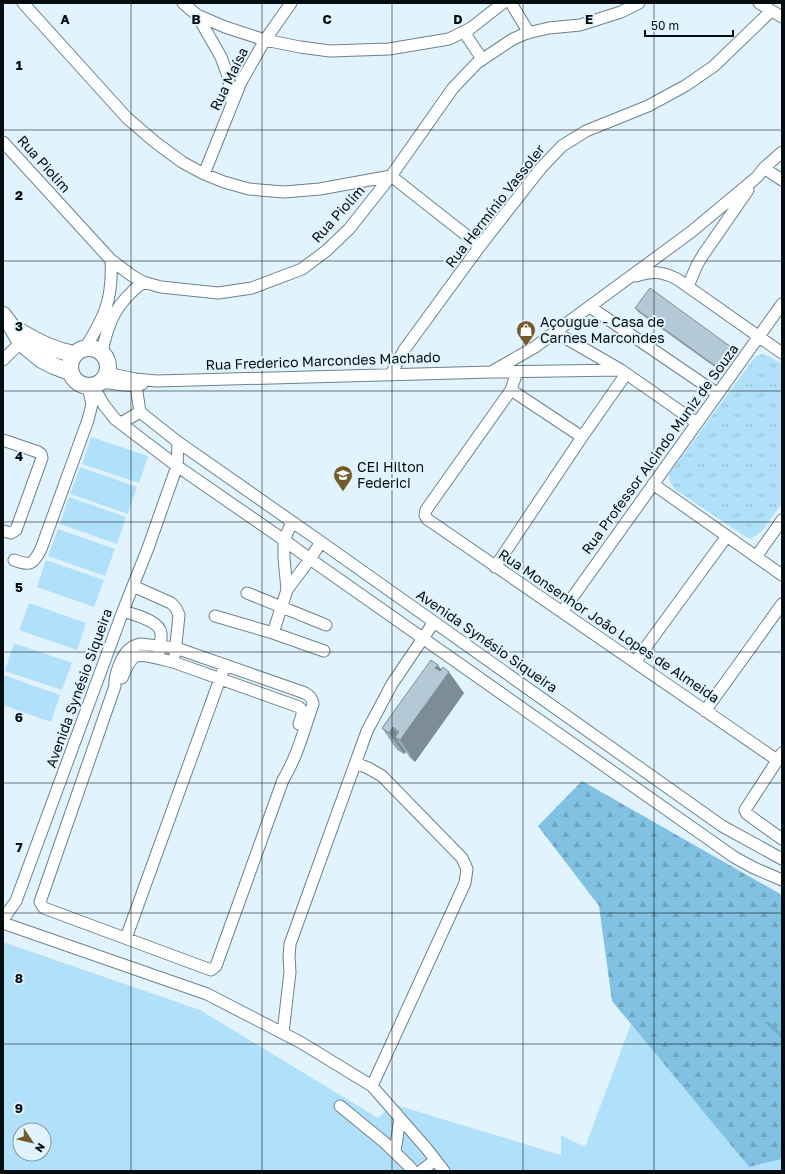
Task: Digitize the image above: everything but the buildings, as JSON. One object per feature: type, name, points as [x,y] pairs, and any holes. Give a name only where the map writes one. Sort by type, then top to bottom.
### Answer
[{"type":"street","points":[[23,3],[127,118],[155,142],[182,162],[204,174],[224,182],[249,189],[284,192],[320,189],[391,176],[480,246]]},
{"type":"street","points":[[183,3],[197,15],[224,27],[265,40],[330,51],[389,49],[449,39],[464,32],[503,3]]},
{"type":"street","name":"Rua Maísa","points":[[204,174],[241,82],[265,40],[291,3]]},
{"type":"street","points":[[511,3],[529,33]]},
{"type":"street","name":"Rua Piolim","points":[[3,142],[111,260],[130,275],[143,282],[161,287],[218,293],[252,288],[302,268],[326,252],[349,228],[391,176],[453,88],[482,59],[513,39],[529,33],[549,28],[580,26],[621,12],[639,3]]},
{"type":"street","points":[[759,3],[782,17]]},
{"type":"street","name":"Rua Hermínio Vassoler","points":[[391,374],[404,350],[480,246],[541,168],[562,146],[586,131],[648,106],[685,86],[714,66],[771,11]]},
{"type":"street","points":[[197,15],[221,57],[228,76],[232,104]]},
{"type":"street","points":[[464,32],[482,59]]},
{"type":"street","name":"Rua Frederico Marcondes Machado","points":[[491,372],[535,347],[691,232],[782,152]]},
{"type":"street","points":[[688,286],[703,255],[761,172],[782,180]]},
{"type":"street","points":[[97,382],[83,386],[74,381],[69,366],[71,359],[80,351],[99,325],[106,309],[112,279],[111,260]]},
{"type":"street","points":[[628,279],[646,273],[657,272],[668,274],[688,286],[782,353]]},
{"type":"street","points":[[102,353],[105,337],[115,312],[128,296],[143,282]]},
{"type":"street","name":"Rua Professor Alcindo Muniz de Souza","points":[[562,612],[782,304]]},
{"type":"street","points":[[590,307],[718,394]]},
{"type":"street","points":[[8,321],[42,360],[70,372]]},
{"type":"street","points":[[555,332],[623,372],[697,423]]},
{"type":"street","points":[[14,560],[25,564],[31,564],[41,549],[88,420],[97,382],[107,362],[102,353],[91,348],[80,351],[60,351],[24,339]]},
{"type":"street","points":[[3,360],[24,339]]},
{"type":"street","name":"Rua Frederico Marcondes Machado","points":[[97,382],[121,385],[135,382],[156,381],[391,374],[565,371],[623,372]]},
{"type":"street","points":[[517,372],[511,390],[582,437]]},
{"type":"street","points":[[495,567],[582,437],[623,372]]},
{"type":"street","points":[[97,382],[104,405],[115,419],[177,466],[734,857],[754,868],[782,880]]},
{"type":"street","points":[[121,423],[140,412],[135,382]]},
{"type":"street","name":"Rua Monsenhor João Lopes de Almeida","points":[[511,390],[426,510],[425,515],[427,518],[495,567],[705,711],[780,756]]},
{"type":"street","name":"Avenida Synésio Siqueira","points":[[140,412],[178,442],[722,826],[782,859]]},
{"type":"street","points":[[3,440],[38,452],[41,454],[42,458],[16,530],[11,534],[3,531]]},
{"type":"street","name":"Avenida Synésio Siqueira","points":[[3,916],[6,915],[16,901],[123,611],[148,548],[177,466],[178,442]]},
{"type":"street","points":[[653,484],[782,575]]},
{"type":"street","points":[[756,557],[782,520]]},
{"type":"street","points":[[287,590],[284,540],[292,522]]},
{"type":"street","points":[[635,662],[727,536]]},
{"type":"street","points":[[272,633],[287,590],[321,542]]},
{"type":"street","points":[[133,586],[171,603],[176,608],[179,616],[173,662]]},
{"type":"street","points":[[247,593],[326,625]]},
{"type":"street","points":[[705,711],[782,604]]},
{"type":"street","points":[[123,611],[155,624],[159,628],[161,634],[158,658]]},
{"type":"street","points":[[215,616],[272,633],[324,652]]},
{"type":"street","points":[[283,1033],[290,972],[290,944],[367,731],[392,684],[434,622]]},
{"type":"street","points":[[140,644],[176,648],[305,693],[312,699],[313,704],[295,757],[283,780],[216,966],[211,970],[44,908],[40,902],[115,686],[116,676],[123,657],[130,648],[140,644]]},
{"type":"street","points":[[115,686],[122,678],[130,661],[134,657],[158,658],[299,707],[303,712],[286,758],[283,780]]},
{"type":"street","points":[[126,938],[225,665]]},
{"type":"street","points":[[780,756],[746,810],[747,814],[782,839]]},
{"type":"street","points":[[356,763],[382,776],[462,858],[467,869],[465,883],[372,1086]]},
{"type":"street","points":[[3,923],[206,994],[300,1042],[372,1086],[427,1149],[444,1171]]},
{"type":"street","points":[[340,1106],[395,1152],[413,1171]]},
{"type":"street","points":[[395,1152],[400,1118]]},
{"type":"street","points":[[421,1171],[435,1160]]},
{"type":"green space","points":[[762,354],[769,356],[782,364],[782,503],[762,531],[749,539],[676,490],[670,482],[669,474],[755,357]]},
{"type":"green space","points":[[91,437],[148,456],[139,483],[82,464]]},
{"type":"green space","points":[[80,467],[137,487],[128,514],[70,494]]},
{"type":"green space","points":[[69,497],[126,517],[117,544],[60,524]]},
{"type":"green space","points":[[58,529],[115,549],[105,576],[48,556]]},
{"type":"green space","points":[[46,560],[104,580],[94,607],[37,587]]},
{"type":"green space","points":[[29,603],[86,623],[77,650],[19,630]]},
{"type":"green space","points":[[14,643],[72,663],[62,690],[5,671]]},
{"type":"green space","points":[[3,675],[60,695],[51,722],[3,705]]},
{"type":"green space","points":[[582,781],[782,895],[782,1159],[749,1167],[612,1001],[599,906],[538,826]]},
{"type":"green space","points":[[3,942],[200,1010],[378,1118],[393,1104],[561,1155],[561,1135],[585,1147],[631,1024],[749,1167],[782,1159],[782,1171],[3,1171]]},
{"type":"waterway","points":[[768,1023],[782,1036]]},
{"type":"place","name":"Açougue - Casa de Carnes Marcondes","points":[[526,347]]},
{"type":"place","name":"CEI Hilton Federici","points":[[343,492]]}]
